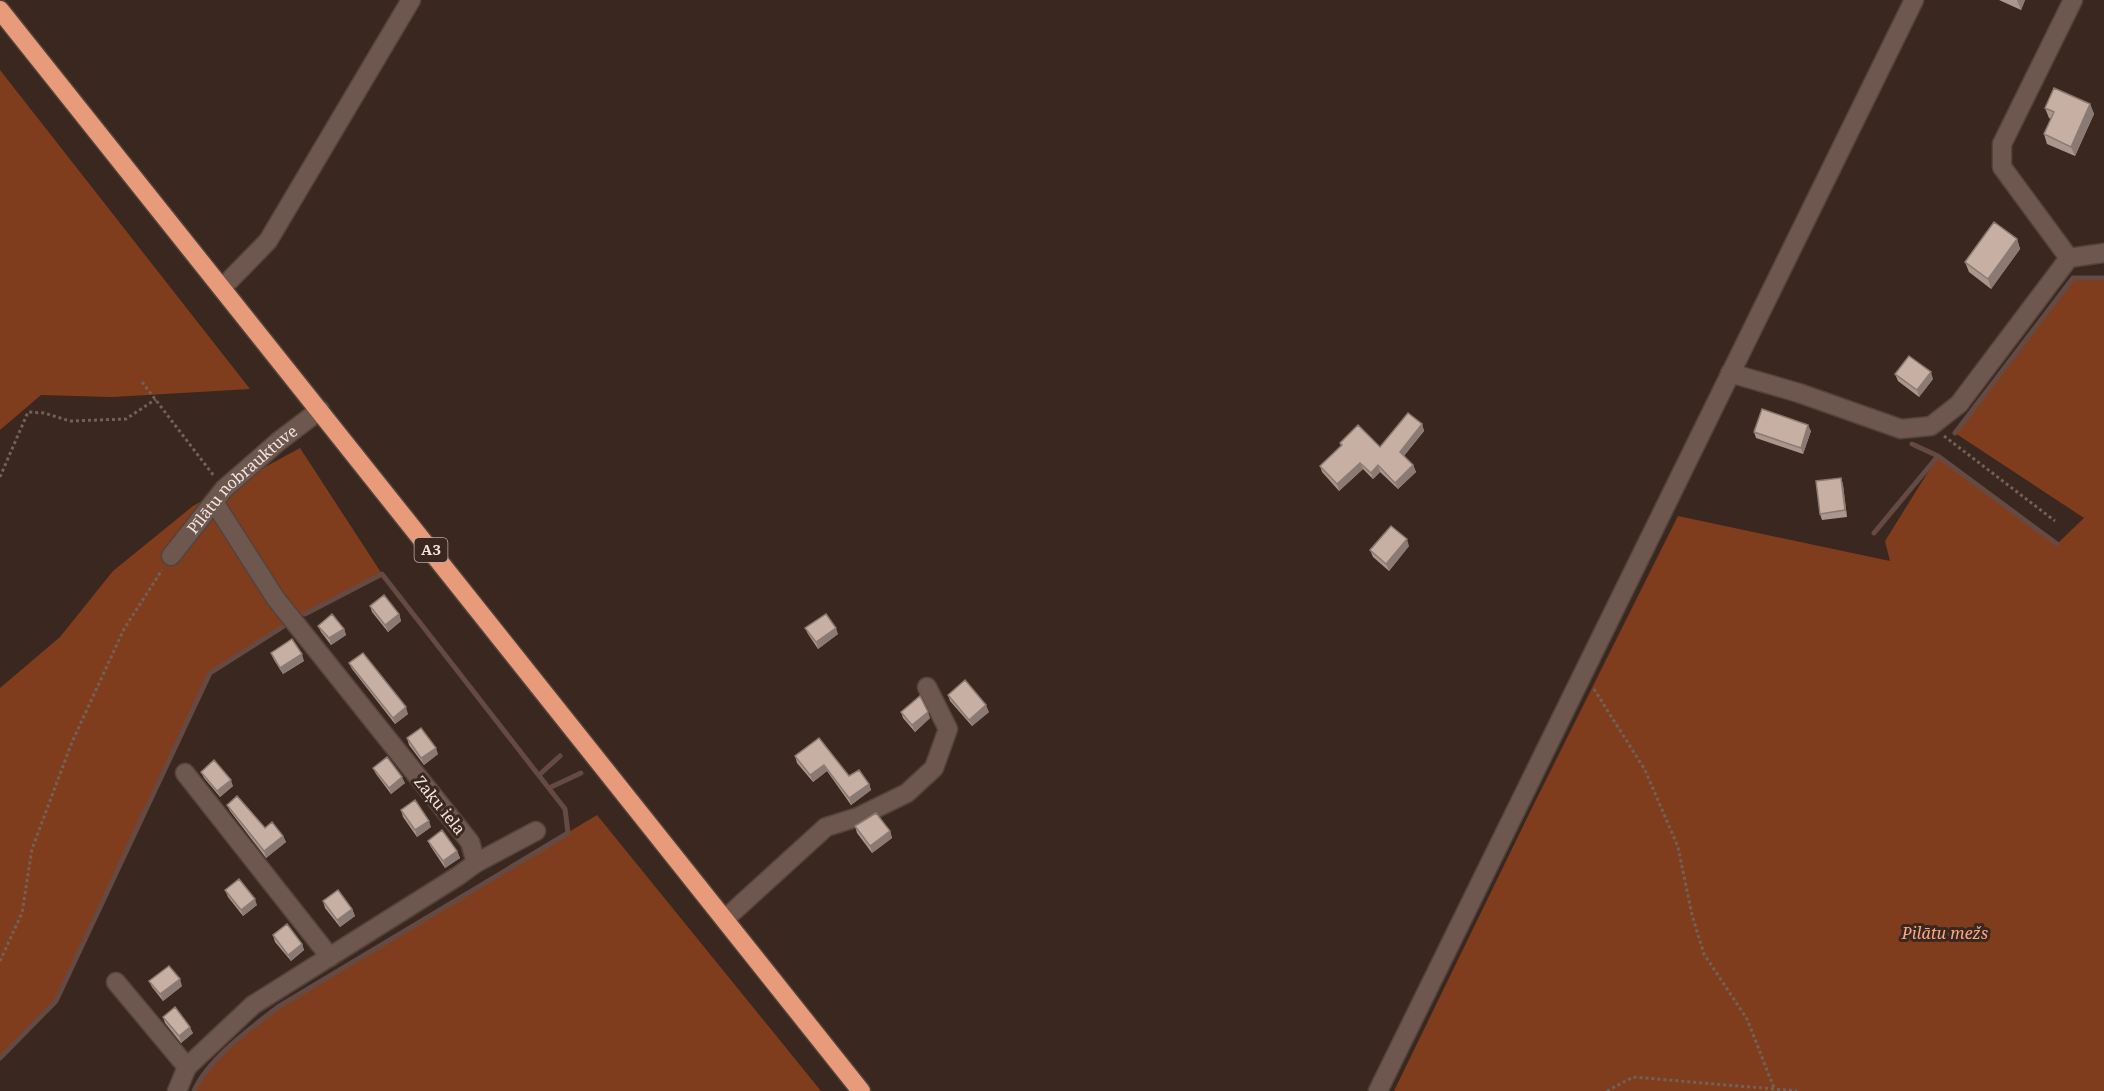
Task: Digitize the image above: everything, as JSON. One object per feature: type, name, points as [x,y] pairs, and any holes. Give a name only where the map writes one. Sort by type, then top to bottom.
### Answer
[{"type":"highway","name":"A3","points":[[0,10],[861,1091]]},
{"type":"street","points":[[222,288],[268,241],[411,0]]},
{"type":"street","points":[[1378,1091],[1914,0]]},
{"type":"street","points":[[2069,258],[2002,167],[2002,144],[2073,0]]},
{"type":"street","points":[[1730,373],[1799,393],[1901,429],[1931,426],[1959,404],[2069,258],[2104,253]]},
{"type":"street","name":"Pīlātu nobrauktuve","points":[[171,556],[219,496],[279,441],[320,410]]},
{"type":"street","name":"Zaķu iela","points":[[219,496],[276,599],[470,842],[476,863]]},
{"type":"street","points":[[725,919],[826,827],[858,817],[907,793],[934,768],[948,729],[927,687]]},
{"type":"street","points":[[185,773],[330,957]]},
{"type":"street","points":[[177,1091],[187,1067],[253,1005],[476,863],[536,831]]},
{"type":"street","points":[[116,982],[187,1067]]},
{"type":"path","points":[[142,382],[156,399],[219,496]]},
{"type":"path","points":[[0,477],[28,412],[44,413],[70,421],[126,419],[156,399]]},
{"type":"path","points":[[1931,426],[2055,521]]},
{"type":"path","points":[[0,961],[22,914],[32,849],[72,742],[124,629],[171,556]]},
{"type":"path","points":[[1583,673],[1645,770],[1678,847],[1692,915],[1704,954],[1748,1018],[1774,1088]]},
{"type":"path","points":[[1607,1091],[1633,1077],[1797,1091]]},
{"type":"green space","points":[[0,70],[250,389],[113,397],[41,395],[0,430]]},
{"type":"green space","name":"Pilātu mežs","points":[[2073,278],[2104,278],[2104,1091],[1394,1091],[1678,516],[1890,561],[1885,541],[1938,456],[2057,544],[2084,518],[1955,433]]},
{"type":"green space","points":[[300,448],[382,574],[305,614],[210,673],[56,1001],[0,1058],[0,688],[60,637],[113,571],[193,506]]},
{"type":"green space","points":[[597,815],[821,1091],[194,1091],[209,1067],[220,1056],[243,1034],[278,1007]]},
{"type":"building","points":[[2054,88],[2090,104],[2071,147],[2044,134],[2054,112],[2045,108]]},
{"type":"building","points":[[1994,222],[2017,239],[1988,279],[1965,262]]},
{"type":"building","points":[[1909,356],[1931,372],[1917,390],[1895,374]]},
{"type":"building","points":[[1762,409],[1808,425],[1801,448],[1754,432]]},
{"type":"building","points":[[1408,413],[1422,424],[1400,452],[1413,465],[1395,483],[1378,465],[1371,473],[1360,463],[1337,484],[1320,466],[1342,445],[1340,443],[1358,425],[1380,447]]},
{"type":"building","points":[[1841,478],[1845,510],[1820,514],[1816,481]]},
{"type":"building","points":[[1391,526],[1407,539],[1386,564],[1370,550]]},
{"type":"building","points":[[384,595],[399,614],[385,625],[370,606]]},
{"type":"building","points":[[332,614],[344,629],[329,638],[318,626]]},
{"type":"building","points":[[826,614],[836,628],[816,642],[805,628]]},
{"type":"building","points":[[292,639],[302,654],[280,668],[271,653]]},
{"type":"building","points":[[363,653],[406,707],[393,718],[349,663]]},
{"type":"building","points":[[965,680],[986,705],[969,720],[948,695]]},
{"type":"building","points":[[920,696],[928,712],[912,725],[901,712]]},
{"type":"building","points":[[421,728],[436,748],[421,758],[407,738]]},
{"type":"building","points":[[819,738],[849,776],[859,770],[869,784],[849,798],[824,765],[810,775],[795,756]]},
{"type":"building","points":[[387,757],[402,777],[389,788],[373,768]]},
{"type":"building","points":[[214,760],[231,780],[217,791],[201,772]]},
{"type":"building","points":[[237,796],[265,828],[272,822],[283,836],[264,851],[227,805]]},
{"type":"building","points":[[415,800],[429,821],[415,830],[401,810]]},
{"type":"building","points":[[876,813],[890,831],[870,846],[855,826]]},
{"type":"building","points":[[442,830],[457,851],[443,861],[428,841]]},
{"type":"building","points":[[239,879],[255,899],[241,910],[225,890]]},
{"type":"building","points":[[338,890],[352,909],[337,920],[323,901]]},
{"type":"building","points":[[287,924],[302,944],[288,955],[273,935]]},
{"type":"building","points":[[169,966],[180,979],[160,994],[149,981]]},
{"type":"building","points":[[175,1007],[190,1027],[179,1036],[163,1017]]},
{"type":"waterway","points":[[1955,433],[2073,278],[2104,278]]},
{"type":"waterway","points":[[1912,444],[1938,456],[2057,544]]},
{"type":"waterway","points":[[1874,533],[1938,456]]},
{"type":"waterway","points":[[194,1091],[209,1067],[243,1034],[278,1007],[568,833],[565,809],[382,574],[305,614]]},
{"type":"waterway","points":[[0,1058],[56,1001],[210,673],[284,626]]},
{"type":"waterway","points":[[539,775],[560,756]]},
{"type":"waterway","points":[[549,788],[581,773]]}]
